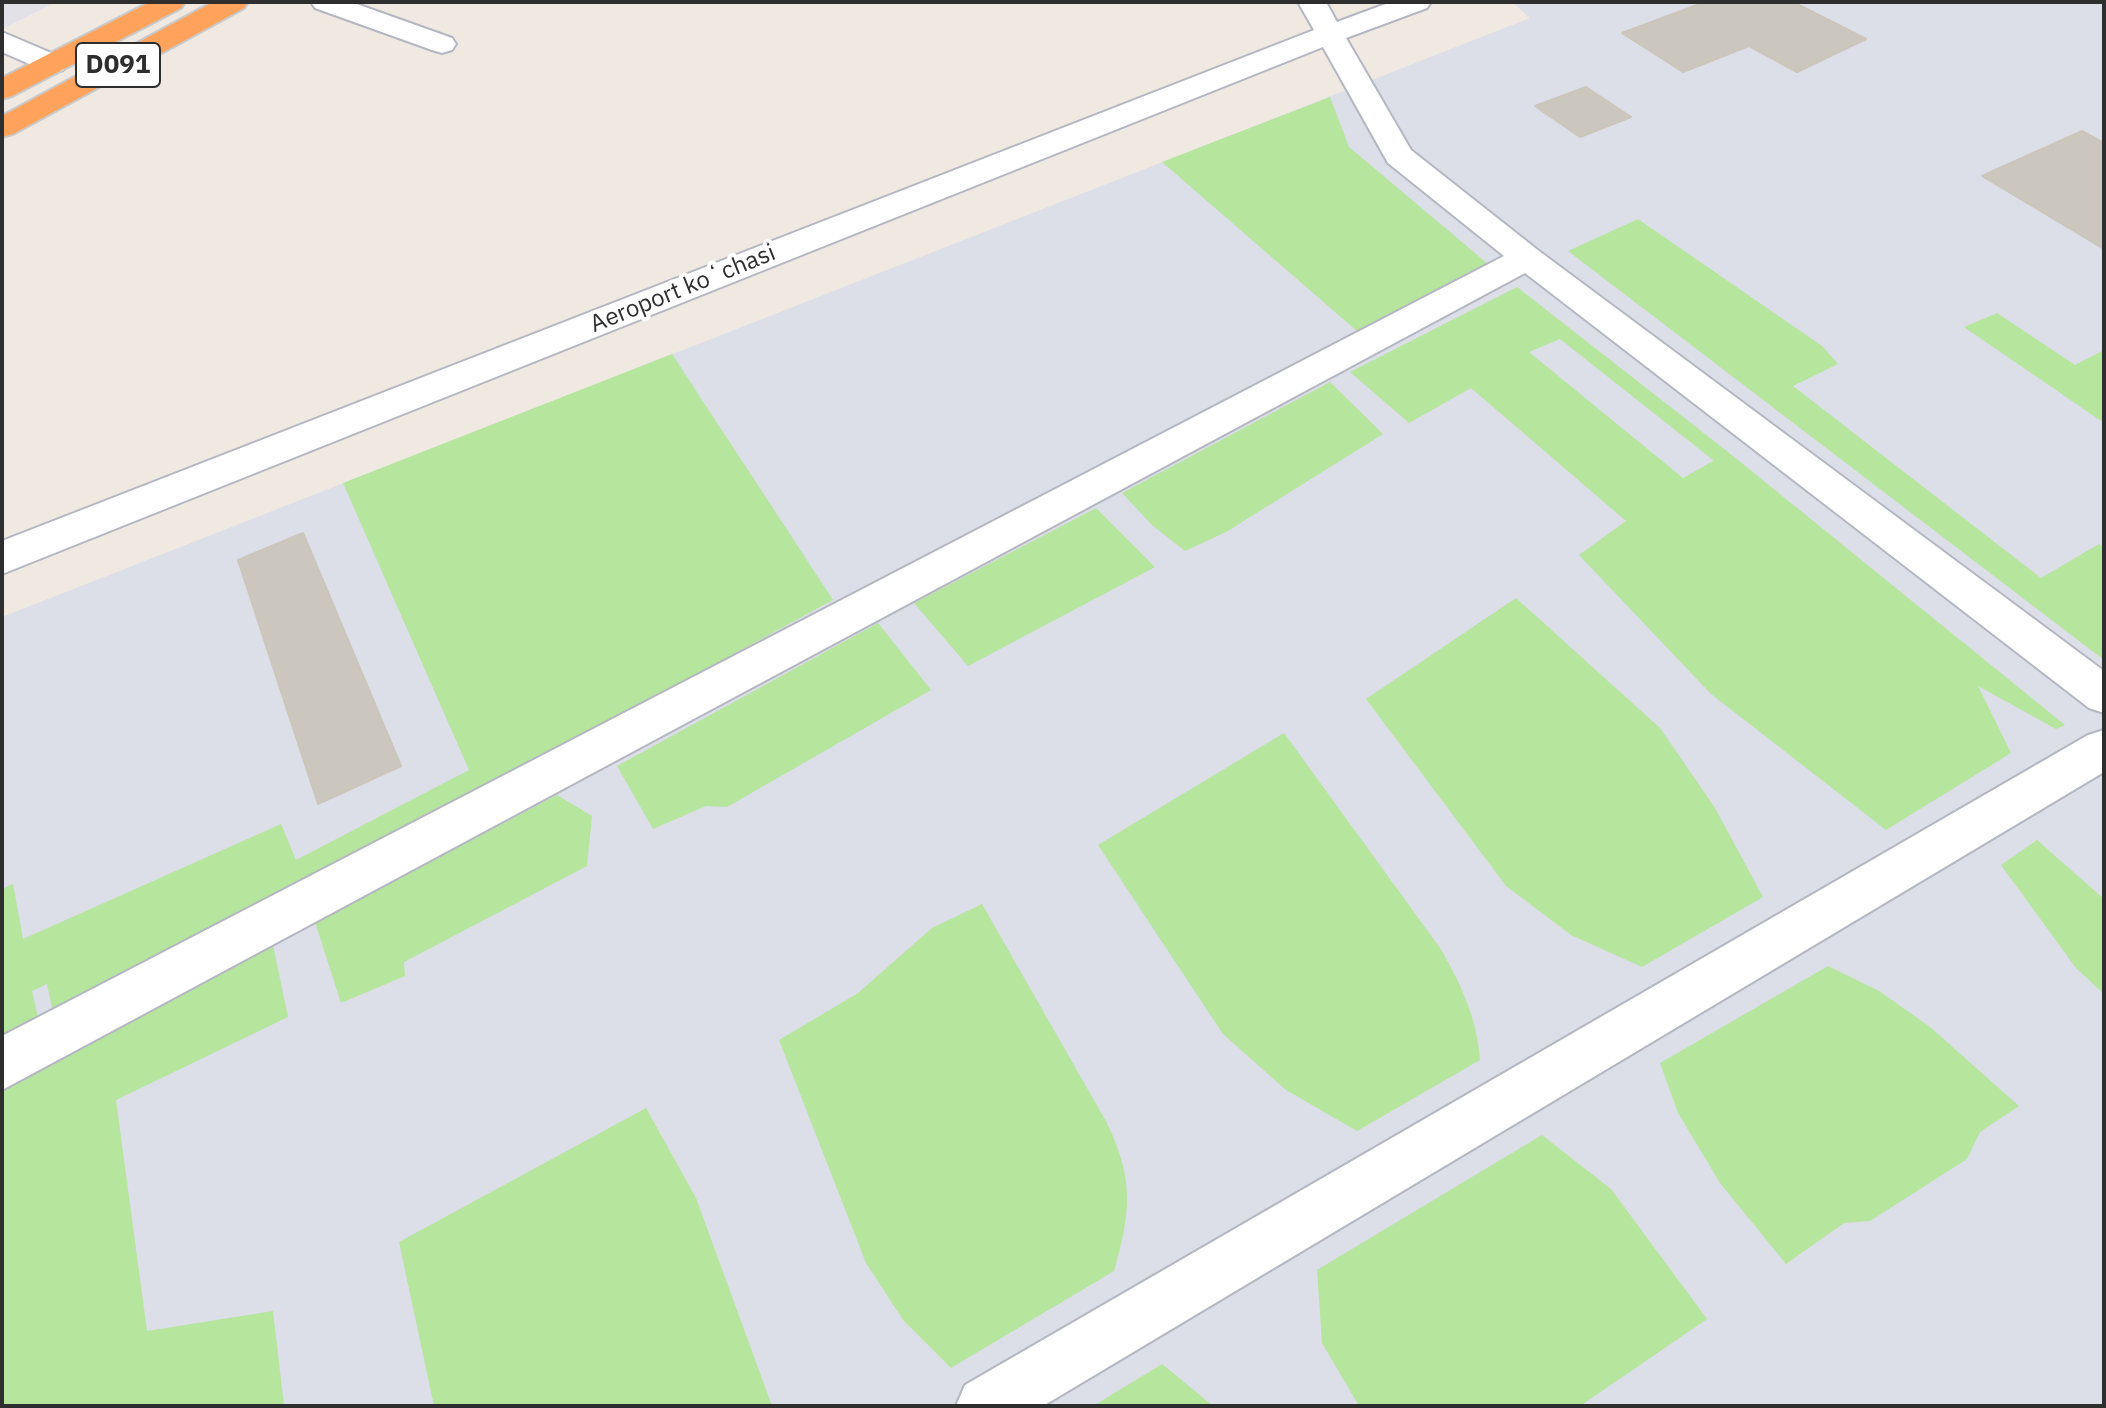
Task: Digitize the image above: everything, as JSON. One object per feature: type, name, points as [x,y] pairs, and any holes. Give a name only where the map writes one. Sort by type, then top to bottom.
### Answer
[{"type":"highway","name":"D091","points":[[2,90],[171,2]]},
{"type":"highway","name":"D091","points":[[2,128],[234,2]]},
{"type":"street","points":[[325,2],[442,44]]},
{"type":"street","points":[[1312,2],[1399,156],[1527,258],[2104,695]]},
{"type":"street","name":"Aeroport koʻchasi","points":[[2,558],[1417,2]]},
{"type":"street","points":[[2,41],[53,64]]},
{"type":"street","points":[[2,1064],[1527,258]]},
{"type":"street","points":[[986,1406],[2104,749]]},
{"type":"shaded area","points":[[2,2],[56,2],[2,29]]},
{"type":"shaded area","points":[[1512,2],[2104,2],[2104,1406],[2,1406],[2,617],[1530,18]]},
{"type":"green space","points":[[1330,97],[1349,147],[1488,264],[1358,332],[1162,162]]},
{"type":"green space","points":[[1638,219],[1822,346],[1838,364],[1793,386],[2041,578],[2099,544],[2104,548],[2104,660],[1568,251]]},
{"type":"green space","points":[[1517,287],[1728,452],[2065,725],[2056,729],[1978,686],[2011,753],[1886,830],[1711,694],[1579,555],[1626,521],[1471,388],[1409,423],[1350,372]],"holes":[[[1560,339],[1713,460],[1683,478],[1529,352]]]},
{"type":"green space","points":[[1997,313],[2075,365],[2104,350],[2104,423],[1964,327]]},
{"type":"green space","points":[[672,354],[833,600],[55,1023],[47,984],[32,991],[40,1027],[2,1044],[2,889],[13,884],[23,939],[281,824],[296,860],[469,770],[343,483]]},
{"type":"green space","points":[[1330,382],[1383,434],[1226,532],[1185,551],[1152,525],[1122,493]]},
{"type":"green space","points":[[1096,508],[1155,567],[968,666],[914,603]]},
{"type":"green space","points":[[1516,598],[1660,728],[1715,808],[1763,897],[1642,967],[1571,935],[1506,886],[1366,699]]},
{"type":"green space","points":[[878,623],[931,690],[727,807],[706,806],[653,829],[617,766]]},
{"type":"green space","points":[[1284,733],[1440,948],[1467,1002],[1478,1045],[1480,1060],[1357,1131],[1286,1090],[1223,1034],[1098,845]]},
{"type":"green space","points":[[557,795],[592,816],[587,866],[404,962],[405,976],[341,1003],[315,922]]},
{"type":"green space","points":[[2037,840],[2104,899],[2104,994],[2076,968],[2001,865]]},
{"type":"green space","points":[[982,904],[1107,1123],[1126,1179],[1126,1213],[1114,1271],[951,1368],[903,1320],[866,1263],[779,1040],[858,993],[932,928]]},
{"type":"green space","points":[[273,945],[288,1017],[116,1100],[147,1331],[273,1311],[284,1406],[2,1406],[2,1091]]},
{"type":"green space","points":[[1828,966],[1879,991],[1930,1027],[2019,1106],[1980,1132],[1967,1159],[1870,1221],[1844,1223],[1786,1264],[1720,1183],[1678,1113],[1660,1063]]},
{"type":"green space","points":[[646,1108],[696,1198],[772,1406],[434,1406],[399,1242]]},
{"type":"green space","points":[[1542,1135],[1611,1189],[1707,1319],[1580,1406],[1359,1406],[1322,1343],[1317,1270]]},
{"type":"green space","points":[[1162,1364],[1213,1406],[1093,1406]]},
{"type":"building","points":[[1705,2],[1793,2],[1866,39],[1797,72],[1749,46],[1683,72],[1622,33]]},
{"type":"building","points":[[1586,87],[1631,117],[1580,137],[1535,106]]},
{"type":"building","points":[[2082,131],[2104,143],[2104,249],[1982,176]]},
{"type":"building","points":[[303,533],[401,766],[318,804],[238,560]]}]
